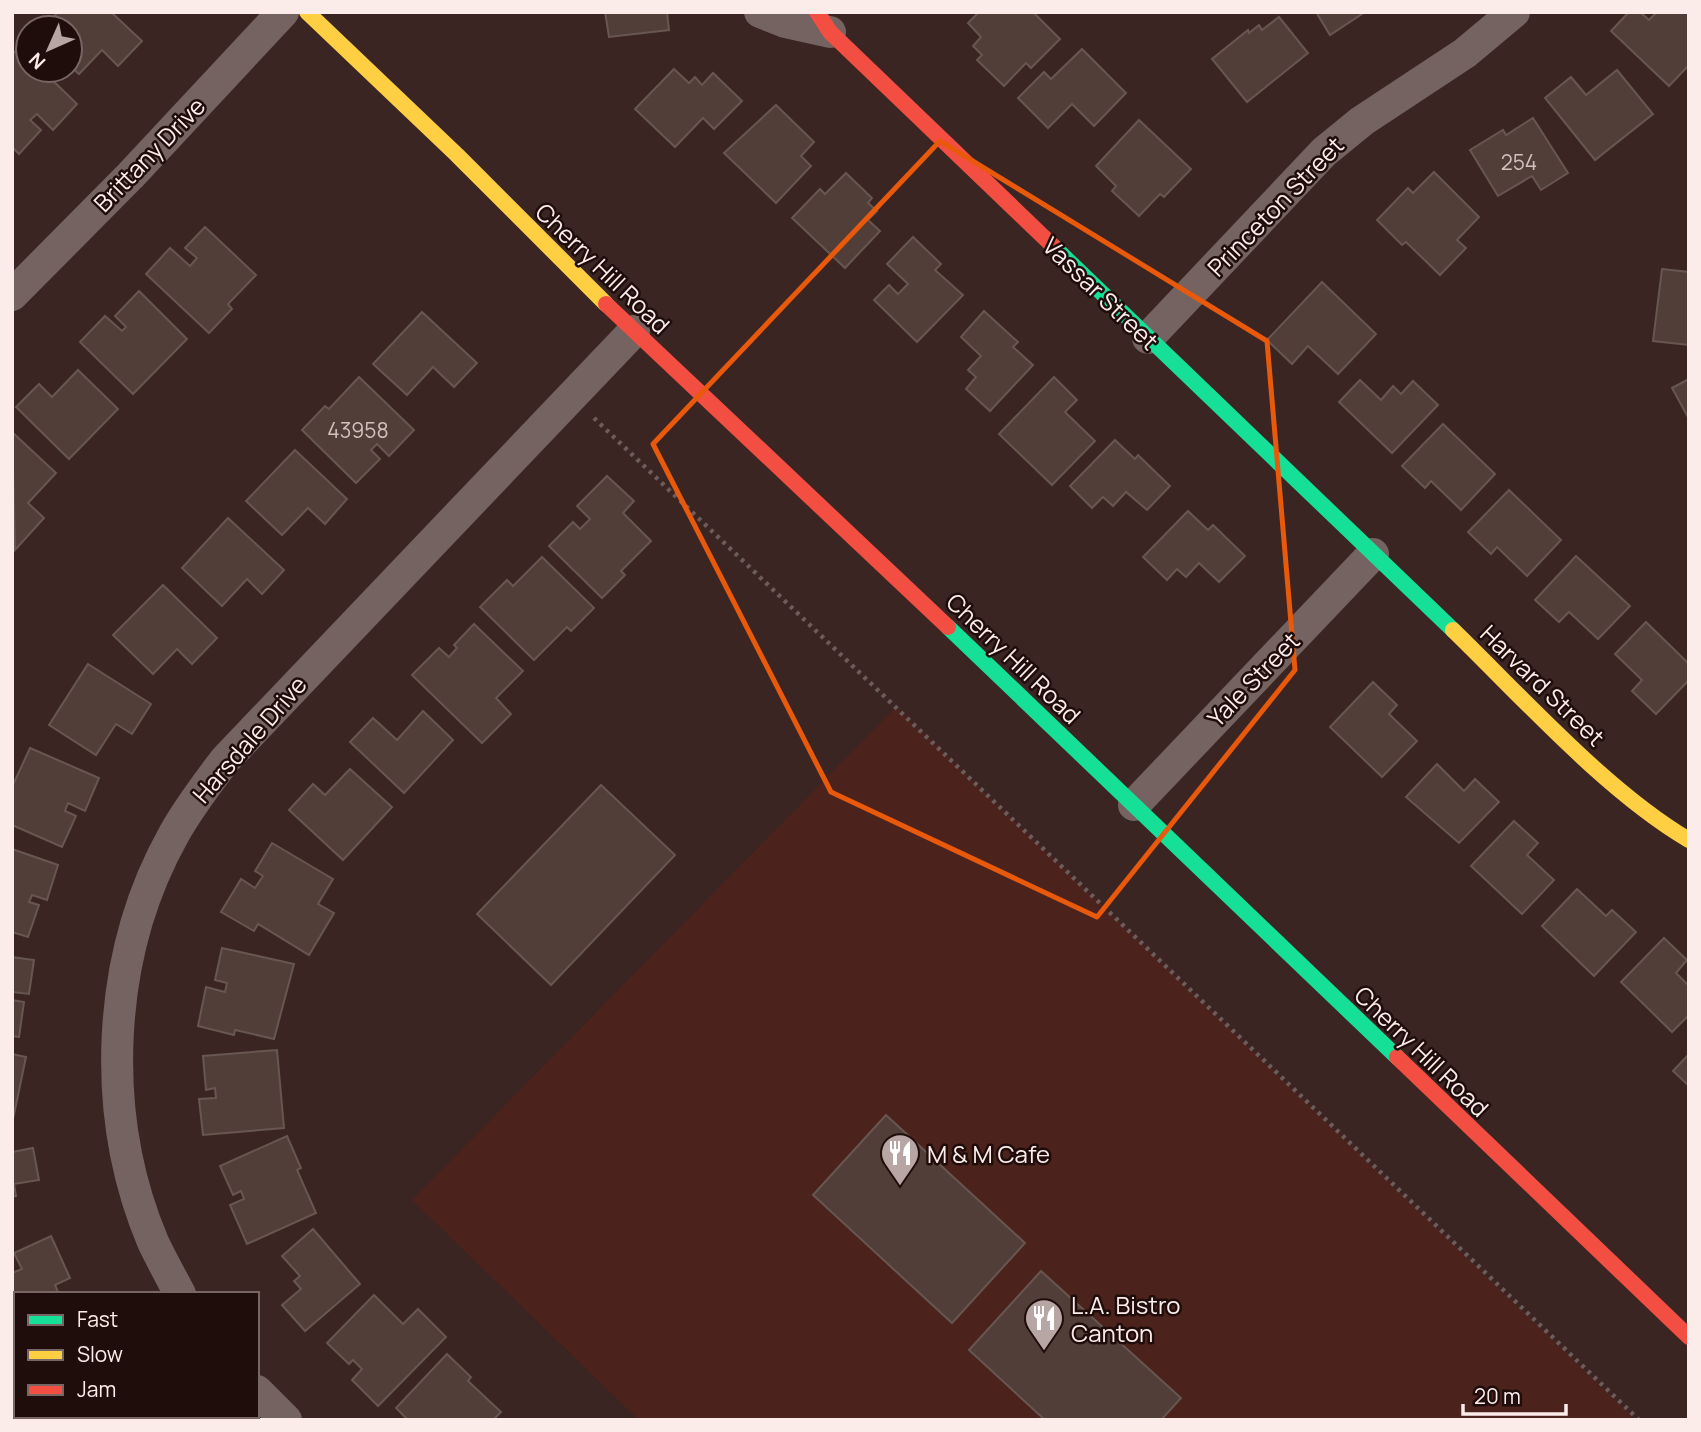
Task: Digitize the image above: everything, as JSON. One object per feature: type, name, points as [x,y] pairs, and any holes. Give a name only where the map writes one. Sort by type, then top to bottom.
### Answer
[{"type":"main road","name":"Cherry Hill Road","points":[[307,12],[634,331],[1689,1337]]},
{"type":"main road","name":"Vassar Street","points":[[823,22],[1373,554]]},
{"type":"main road","name":"Harvard Street","points":[[1373,554],[1589,761],[1665,826],[1689,840]]},
{"type":"street","name":"Brittany Drive","points":[[12,295],[131,175],[283,12]]},
{"type":"street","name":"Vassar Street","points":[[760,12],[785,22],[823,22]]},
{"type":"street","name":"Princeton Street","points":[[1148,338],[1324,152],[1362,121],[1465,53],[1514,12]]},
{"type":"street","name":"Harsdale Drive","points":[[179,1292],[153,1241],[131,1175],[119,1106],[117,1036],[121,995],[129,953],[155,874],[194,800],[225,760],[634,331]]},
{"type":"street","name":"Yale Street","points":[[1134,805],[1373,554]]},
{"type":"street","points":[[259,1393],[286,1420]]},
{"type":"path","points":[[591,415],[1639,1420]]},
{"type":"highlighted area","points":[[940,141],[1267,341],[1295,670],[1097,917],[831,792],[653,444]]},
{"type":"shaded area","points":[[896,707],[1636,1420],[639,1420],[412,1200]]},
{"type":"building","points":[[111,12],[142,41],[118,66],[102,50],[84,69],[84,14],[56,14]]},
{"type":"building","points":[[605,12],[667,12],[669,30],[609,37]]},
{"type":"building","points":[[979,12],[1033,12],[1060,39],[1031,68],[1026,63],[1004,86],[977,60],[982,55],[973,46],[981,37],[968,23]]},
{"type":"building","points":[[1316,12],[1365,12],[1330,35]]},
{"type":"building","points":[[1629,12],[1640,12],[1649,20],[1657,12],[1689,12],[1689,65],[1669,86],[1611,31]]},
{"type":"building","points":[[1279,17],[1308,53],[1247,102],[1212,59],[1248,30],[1249,33],[1259,25],[1262,30]]},
{"type":"building","points":[[1082,49],[1126,93],[1094,126],[1072,104],[1048,128],[1018,98],[1044,72],[1051,79]]},
{"type":"building","points":[[14,52],[14,84],[56,84],[77,104],[53,130],[37,114],[30,120],[41,130],[19,154],[12,147]]},
{"type":"building","points":[[674,69],[689,83],[695,77],[702,85],[713,73],[742,101],[714,129],[703,118],[675,147],[635,109]]},
{"type":"building","points":[[1617,70],[1653,114],[1595,160],[1545,98],[1571,77],[1586,95]]},
{"type":"building","points":[[776,105],[814,142],[801,156],[811,166],[776,203],[724,153]]},
{"type":"building","points":[[1533,118],[1568,173],[1541,190],[1532,176],[1498,196],[1470,150],[1503,130],[1506,135]]},
{"type":"building","points":[[1139,120],[1191,169],[1164,197],[1160,194],[1139,216],[1112,191],[1116,186],[1096,166]]},
{"type":"building","points":[[1434,172],[1479,217],[1457,240],[1466,248],[1440,275],[1406,242],[1402,245],[1377,220],[1408,188],[1413,193]]},
{"type":"building","points":[[846,173],[872,198],[868,203],[877,211],[868,220],[880,231],[845,268],[792,218],[820,189],[825,194]]},
{"type":"building","points":[[205,227],[256,275],[228,304],[232,309],[209,333],[146,274],[170,248],[190,266],[197,258],[185,248]]},
{"type":"building","points":[[913,237],[941,264],[935,270],[963,295],[917,342],[874,300],[889,285],[898,294],[908,284],[887,264]]},
{"type":"building","points":[[1662,269],[1689,272],[1689,345],[1653,341]]},
{"type":"building","points":[[1322,282],[1376,334],[1338,374],[1308,346],[1292,364],[1267,340]]},
{"type":"building","points":[[139,291],[187,339],[133,394],[80,342],[105,316],[122,331],[126,327],[115,316]]},
{"type":"building","points":[[984,311],[1018,342],[1013,347],[1033,365],[990,411],[966,389],[976,377],[968,370],[981,356],[961,337]]},
{"type":"building","points":[[422,312],[477,363],[454,387],[433,367],[407,395],[373,364]]},
{"type":"building","points":[[78,370],[118,409],[69,459],[16,407],[39,384],[52,397]]},
{"type":"building","points":[[359,377],[414,430],[389,456],[377,444],[371,450],[380,459],[356,483],[302,430],[325,406],[329,409]]},
{"type":"building","points":[[1054,377],[1077,400],[1065,412],[1095,441],[1052,485],[999,434]]},
{"type":"building","points":[[1689,379],[1689,419],[1672,388]]},
{"type":"building","points":[[1360,380],[1381,400],[1393,386],[1401,394],[1413,381],[1438,405],[1392,453],[1339,402]]},
{"type":"building","points":[[1443,424],[1495,474],[1461,510],[1431,481],[1425,488],[1402,466]]},
{"type":"building","points":[[12,432],[56,473],[28,503],[44,518],[15,550]]},
{"type":"building","points":[[1115,440],[1135,459],[1138,455],[1170,486],[1147,510],[1126,492],[1113,506],[1103,497],[1092,508],[1070,486]]},
{"type":"building","points":[[295,450],[347,499],[325,524],[308,508],[282,535],[246,501]]},
{"type":"building","points":[[607,476],[634,501],[623,513],[651,541],[621,571],[625,575],[602,598],[549,546],[573,522],[580,529],[590,519],[577,506]]},
{"type":"building","points":[[1509,490],[1561,540],[1527,576],[1497,547],[1491,554],[1468,532]]},
{"type":"building","points":[[1188,511],[1208,530],[1213,525],[1245,556],[1219,582],[1199,563],[1186,577],[1177,569],[1167,580],[1143,557]]},
{"type":"building","points":[[228,518],[284,570],[262,594],[247,579],[222,606],[182,568]]},
{"type":"building","points":[[1576,556],[1630,606],[1598,639],[1569,612],[1559,622],[1535,600]]},
{"type":"building","points":[[542,557],[594,608],[571,631],[567,627],[534,660],[480,607],[507,580],[513,586]]},
{"type":"building","points":[[163,585],[217,638],[192,664],[177,649],[153,674],[113,635]]},
{"type":"building","points":[[1646,622],[1689,664],[1689,680],[1656,714],[1632,691],[1642,680],[1615,654]]},
{"type":"building","points":[[474,624],[523,671],[496,698],[511,714],[482,743],[412,675],[439,648],[449,657],[457,648],[454,645]]},
{"type":"building","points":[[88,664],[151,704],[132,734],[116,724],[96,755],[49,725]]},
{"type":"building","points":[[1373,682],[1397,705],[1389,714],[1417,741],[1382,777],[1330,727]]},
{"type":"building","points":[[423,711],[453,740],[404,793],[350,742],[373,718],[397,740]]},
{"type":"building","points":[[30,748],[99,778],[85,811],[68,803],[65,811],[76,816],[62,847],[12,825],[12,787]]},
{"type":"building","points":[[1437,764],[1464,791],[1475,779],[1499,802],[1459,843],[1406,797]]},
{"type":"building","points":[[350,769],[392,807],[343,860],[289,810],[313,784],[325,795]]},
{"type":"building","points":[[601,785],[675,855],[551,985],[477,914]]},
{"type":"building","points":[[1514,821],[1538,843],[1527,855],[1554,880],[1522,914],[1471,866]]},
{"type":"building","points":[[272,843],[333,879],[318,904],[334,913],[309,955],[258,924],[254,931],[221,912],[241,879],[255,888],[263,876],[255,871]]},
{"type":"building","points":[[12,849],[58,865],[47,900],[32,895],[29,902],[39,905],[28,937],[12,932]]},
{"type":"building","points":[[1577,889],[1606,916],[1612,910],[1636,932],[1594,976],[1542,926]]},
{"type":"building","points":[[1664,938],[1687,960],[1676,973],[1689,986],[1689,1015],[1672,1032],[1621,982]]},
{"type":"building","points":[[222,948],[294,964],[274,1039],[235,1030],[234,1035],[198,1026],[206,987],[225,992],[227,983],[215,980]]},
{"type":"building","points":[[12,957],[34,960],[29,994],[13,992],[12,996]]},
{"type":"building","points":[[12,1000],[24,1002],[19,1037],[12,1036]]},
{"type":"building","points":[[277,1050],[284,1128],[203,1135],[199,1099],[216,1098],[215,1088],[206,1090],[203,1056]]},
{"type":"building","points":[[12,1054],[26,1057],[12,1124]]},
{"type":"building","points":[[1689,1054],[1689,1086],[1673,1071]]},
{"type":"building","points":[[886,1115],[1025,1243],[952,1323],[813,1195]]},
{"type":"building","points":[[287,1136],[301,1168],[297,1170],[316,1213],[247,1244],[230,1205],[244,1199],[241,1191],[233,1195],[220,1166]]},
{"type":"building","points":[[33,1148],[39,1180],[14,1184],[16,1196],[12,1197],[12,1152]]},
{"type":"building","points":[[313,1229],[360,1284],[305,1331],[282,1305],[301,1289],[294,1281],[300,1276],[282,1256]]},
{"type":"building","points":[[51,1236],[70,1278],[55,1285],[58,1292],[14,1292],[14,1352],[12,1273],[22,1269],[14,1253]]},
{"type":"building","points":[[1041,1271],[1181,1398],[1161,1420],[1045,1420],[969,1350]]},
{"type":"building","points":[[374,1295],[403,1324],[418,1309],[446,1337],[378,1406],[352,1380],[362,1369],[353,1360],[349,1364],[327,1343]]},
{"type":"building","points":[[447,1354],[471,1377],[468,1381],[501,1412],[493,1420],[408,1420],[396,1408]]},
{"type":"building","points":[[58,1418],[136,1418],[134,1420]]},
{"type":"traffic: fast","points":[[1054,247],[1453,630]]},
{"type":"traffic: fast","points":[[948,627],[1397,1057]]},
{"type":"traffic: slow","points":[[307,12],[457,155],[606,304]]},
{"type":"traffic: slow","points":[[1453,630],[1596,770],[1658,820],[1689,840]]},
{"type":"traffic: jam","points":[[817,12],[830,32],[1054,247]]},
{"type":"traffic: jam","points":[[606,304],[948,627]]},
{"type":"traffic: jam","points":[[1397,1057],[1689,1337]]},
{"type":"place","name":"M & M Cafe","points":[[900,1187]]},
{"type":"place","name":"L.A. Bistro Canton","points":[[1044,1352]]}]
